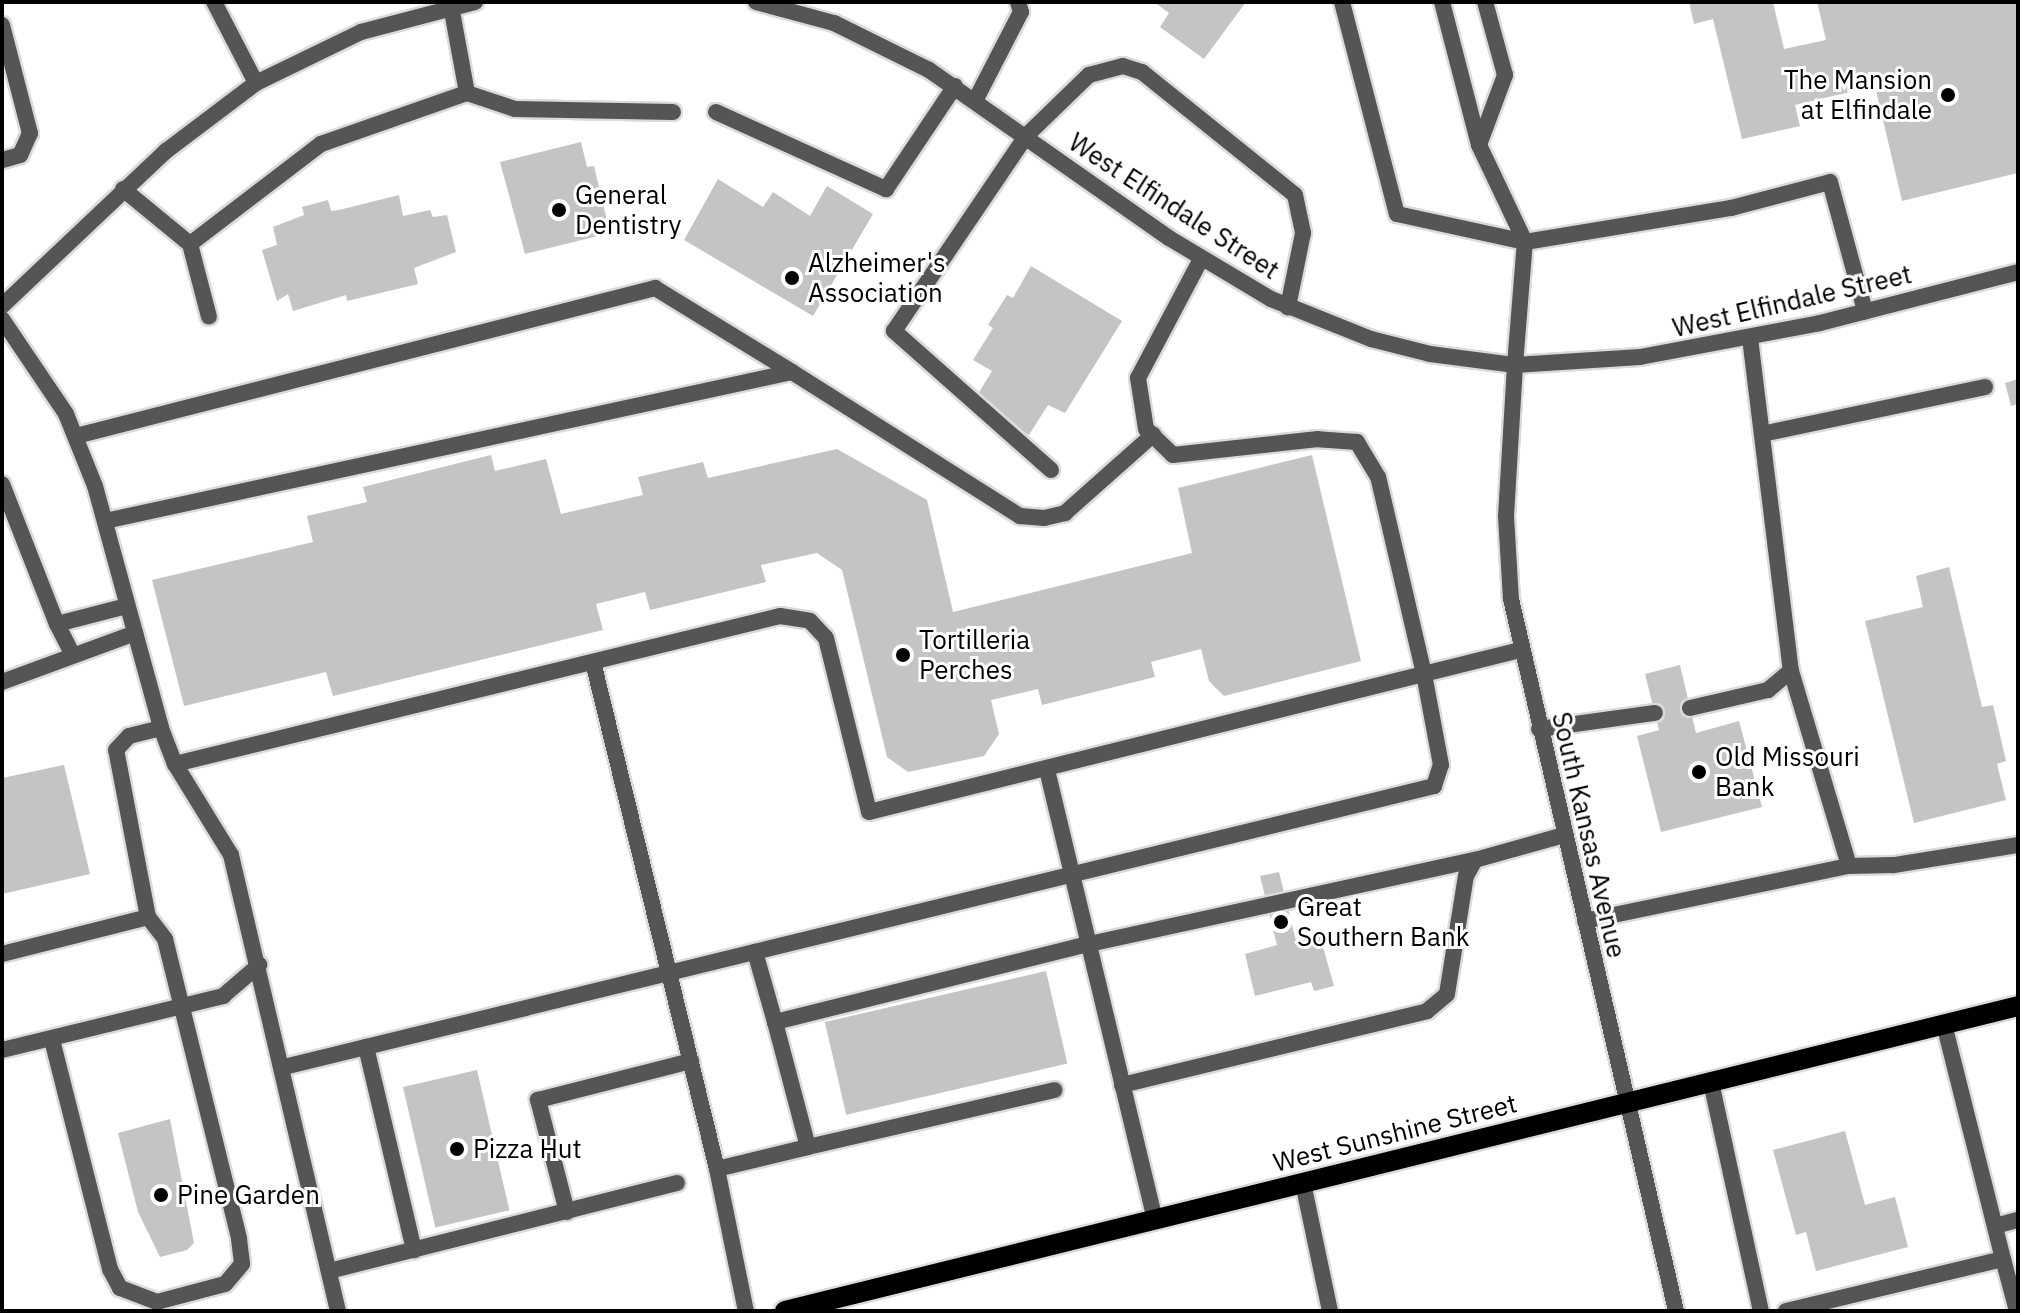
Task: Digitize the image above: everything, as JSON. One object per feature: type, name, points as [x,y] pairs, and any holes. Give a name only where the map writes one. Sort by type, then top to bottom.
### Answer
[{"type":"main road","name":"West Sunshine Street","points":[[785,1311],[2018,1006]]},
{"type":"street","points":[[214,2],[256,83]]},
{"type":"street","points":[[2,306],[123,189],[256,83],[361,32],[475,2]]},
{"type":"street","name":"West Elfindale Street","points":[[756,2],[788,6],[885,45],[976,99],[1201,259],[1288,307],[1371,339],[1443,356],[1515,365],[1640,357],[1750,338],[2018,272]]},
{"type":"street","points":[[976,99],[1021,12],[1018,2]]},
{"type":"street","points":[[1342,2],[1397,214],[1525,242],[1731,208],[1830,182],[1865,311]]},
{"type":"street","points":[[1442,2],[1479,145],[1525,242]]},
{"type":"street","points":[[1479,145],[1505,75],[1485,2]]},
{"type":"street","points":[[451,6],[467,93]]},
{"type":"street","points":[[2,25],[6,54],[30,133],[20,155],[2,160]]},
{"type":"street","points":[[1051,470],[894,331],[1026,136],[1089,75],[1123,66],[1142,72],[1295,195],[1303,233],[1288,307]]},
{"type":"street","points":[[716,112],[886,189],[955,86]]},
{"type":"street","points":[[190,244],[321,144],[467,93],[515,109],[673,112]]},
{"type":"street","points":[[123,189],[190,244],[209,317]]},
{"type":"street","name":"South Kansas Avenue","points":[[1525,242],[1515,365],[1506,558],[1520,650],[1676,1311]]},
{"type":"street","points":[[284,1067],[1434,786],[1441,765],[1424,674],[1378,477],[1357,442],[1318,439],[1173,455],[1146,429],[1138,378],[1201,259]]},
{"type":"street","points":[[76,436],[655,288],[1020,516],[1044,518],[1065,513],[1153,435]]},
{"type":"street","points":[[2,319],[76,436],[105,521],[161,728],[175,764],[231,855],[284,1067],[338,1311]]},
{"type":"street","points":[[1750,338],[1791,671],[1849,866]]},
{"type":"street","points":[[105,521],[792,372]]},
{"type":"street","points":[[1762,434],[1985,387]]},
{"type":"street","points":[[2,484],[57,624],[72,653]]},
{"type":"street","points":[[57,624],[127,606]]},
{"type":"street","points":[[175,764],[780,616],[810,621],[826,638],[869,812],[1520,650]]},
{"type":"street","points":[[2,682],[72,653],[135,633]]},
{"type":"street","points":[[593,662],[717,1169],[746,1311]]},
{"type":"street","points":[[1690,708],[1768,690],[1791,671]]},
{"type":"street","points":[[1539,729],[1655,713]]},
{"type":"street","points":[[52,1039],[110,1269],[120,1288],[157,1302],[225,1284],[242,1264],[165,939],[148,917],[116,750],[129,736],[161,728]]},
{"type":"street","points":[[1047,770],[1155,1219]]},
{"type":"street","points":[[775,1022],[1089,944],[1475,860],[1564,835]]},
{"type":"street","points":[[1585,921],[1849,866],[1894,865],[2018,845]]},
{"type":"street","points":[[1122,1085],[1427,1011],[1447,994],[1456,965],[1466,876],[1475,860]]},
{"type":"street","points":[[2,954],[148,917]]},
{"type":"street","points":[[755,952],[808,1147]]},
{"type":"street","points":[[2,1050],[223,996],[259,965]]},
{"type":"street","points":[[1944,1024],[2017,1311]]},
{"type":"street","points":[[366,1047],[414,1250]]},
{"type":"street","points":[[567,1212],[538,1100],[691,1061]]},
{"type":"street","points":[[1711,1082],[1761,1311]]},
{"type":"street","points":[[717,1169],[1055,1090]]},
{"type":"street","points":[[329,1271],[677,1183]]},
{"type":"street","points":[[1303,1183],[1330,1311]]},
{"type":"street","points":[[1995,1226],[2018,1220]]},
{"type":"street","points":[[1786,1311],[2003,1259]]},
{"type":"building","points":[[1154,2],[1246,2],[1204,59],[1160,27],[1169,13]]},
{"type":"building","name":"The Mansion at Elfindale","points":[[1689,2],[1773,2],[1784,49],[1826,40],[1817,2],[2018,2],[2018,173],[1902,201],[1875,86],[1795,105],[1800,126],[1742,139],[1713,19],[1694,24]]},
{"type":"building","name":"General Dentistry","points":[[581,142],[587,167],[594,166],[610,233],[525,254],[500,162]]},
{"type":"building","name":"Alzheimer's Association","points":[[718,179],[763,207],[773,192],[810,216],[827,186],[873,214],[813,316],[684,240]]},
{"type":"building","points":[[399,195],[403,216],[430,210],[433,217],[447,215],[456,252],[414,268],[418,284],[347,301],[346,295],[293,311],[288,294],[277,301],[262,250],[277,245],[273,227],[304,215],[302,207],[328,200],[331,211]]},
{"type":"building","points":[[1031,266],[1122,321],[1065,413],[1048,405],[1029,435],[973,402],[992,371],[973,360],[993,328],[988,325],[1007,295],[1013,298]]},
{"type":"building","points":[[2018,379],[2018,404],[2011,406],[2005,383]]},
{"type":"building","points":[[837,449],[927,500],[953,612],[1192,553],[1178,488],[1312,455],[1361,661],[1224,696],[1209,681],[1201,649],[1151,662],[1155,677],[1042,705],[1038,689],[991,700],[999,734],[984,756],[908,772],[887,757],[842,570],[817,553],[761,565],[766,582],[650,610],[645,592],[596,604],[603,630],[333,696],[326,672],[184,706],[152,580],[313,542],[307,516],[367,502],[363,487],[491,455],[495,471],[546,459],[561,514],[643,495],[638,477],[703,462],[708,478]]},
{"type":"building","points":[[1949,567],[1982,707],[1993,705],[2006,761],[1997,764],[2006,800],[1914,823],[1865,621],[1923,607],[1916,576]]},
{"type":"building","name":"Old Missouri Bank","points":[[1680,665],[1696,733],[1739,721],[1762,807],[1661,832],[1637,736],[1659,730],[1645,674]]},
{"type":"building","points":[[64,765],[90,874],[2,894],[2,778]]},
{"type":"building","name":"Great Southern Bank","points":[[1279,872],[1296,941],[1320,936],[1334,986],[1314,991],[1311,982],[1255,996],[1245,954],[1277,945],[1260,876]]},
{"type":"building","points":[[1046,971],[1067,1064],[846,1115],[825,1022]]},
{"type":"building","name":"Pizza Hut","points":[[477,1070],[509,1210],[435,1227],[403,1087]]},
{"type":"building","name":"Pine Garden","points":[[170,1119],[194,1243],[187,1250],[160,1257],[138,1212],[118,1133]]},
{"type":"building","points":[[1845,1131],[1865,1205],[1895,1197],[1908,1247],[1816,1271],[1806,1232],[1796,1235],[1773,1150]]},
{"type":"place","name":"The Mansion at Elfindale","points":[[1948,95]]},
{"type":"place","name":"General Dentistry","points":[[559,210]]},
{"type":"place","name":"Alzheimer's Association","points":[[792,278]]},
{"type":"place","name":"Tortilleria Perches","points":[[903,655]]},
{"type":"place","name":"Old Missouri Bank","points":[[1699,772]]},
{"type":"place","name":"Great Southern Bank","points":[[1281,922]]},
{"type":"place","name":"Pizza Hut","points":[[457,1149]]},
{"type":"place","name":"Pine Garden","points":[[161,1195]]}]
